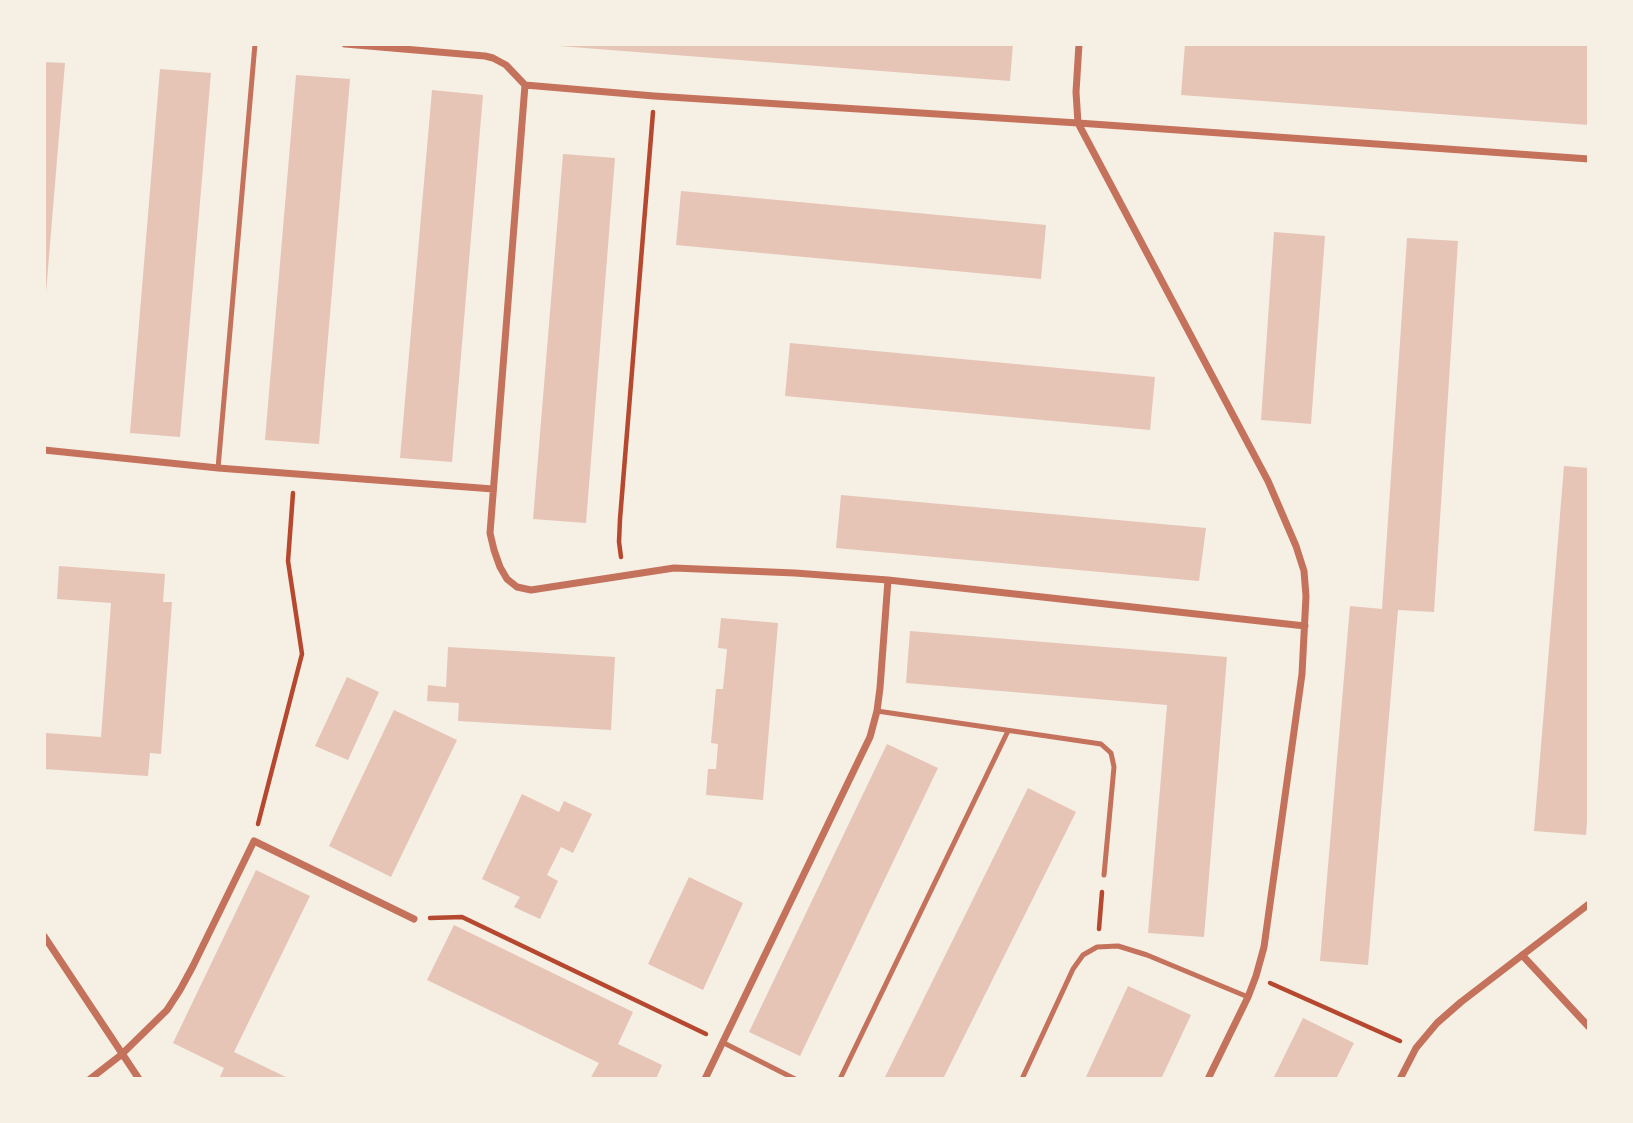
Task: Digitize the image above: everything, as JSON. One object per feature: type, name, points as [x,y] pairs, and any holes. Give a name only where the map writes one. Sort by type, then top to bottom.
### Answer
[{"type":"street","points":[[345,44],[494,58],[506,65],[525,85],[1589,159]]},
{"type":"street","points":[[1079,44],[1076,92],[1078,123],[1268,481],[1304,571],[1306,596],[1302,674],[1264,947],[1248,997],[1208,1079]]},
{"type":"street","points":[[525,85],[490,533],[500,567],[507,579],[517,587],[531,590],[674,568],[795,573],[888,580],[1305,625]]},
{"type":"street","points":[[44,450],[218,468],[493,489]]},
{"type":"street","points":[[705,1079],[870,737],[877,711],[883,660],[888,580]]},
{"type":"street","points":[[90,1079],[121,1055],[167,1010],[180,990],[254,841],[414,919]]},
{"type":"street","points":[[1400,1079],[1416,1048],[1437,1023],[1589,904]]},
{"type":"street","points":[[44,936],[139,1079]]},
{"type":"street","points":[[1522,955],[1589,1027]]},
{"type":"lane","points":[[218,468],[255,44]]},
{"type":"lane","points":[[877,711],[1101,744],[1111,753],[1114,767],[1104,875]]},
{"type":"lane","points":[[840,1079],[1008,731]]},
{"type":"lane","points":[[1022,1079],[1073,969],[1083,956],[1097,947],[1118,946],[1147,955],[1248,997]]},
{"type":"lane","points":[[722,1042],[795,1079]]},
{"type":"path","points":[[623,575],[620,519],[654,96]]},
{"type":"path","points":[[254,841],[302,654],[289,561],[294,474]]},
{"type":"path","points":[[1097,947],[1104,875]]},
{"type":"path","points":[[414,919],[462,917],[722,1042]]},
{"type":"path","points":[[1256,976],[1416,1048]]},
{"type":"building","points":[[559,44],[1013,44],[1010,81]]},
{"type":"building","points":[[1185,44],[1589,44],[1589,125],[1181,95]]},
{"type":"building","points":[[44,62],[65,63],[46,293],[44,293]]},
{"type":"building","points":[[160,69],[211,73],[180,437],[130,433]]},
{"type":"building","points":[[296,75],[350,79],[319,444],[265,440]]},
{"type":"building","points":[[432,90],[483,95],[452,462],[400,458]]},
{"type":"building","points":[[563,154],[615,158],[586,523],[533,519]]},
{"type":"building","points":[[681,191],[1046,225],[1041,279],[676,245]]},
{"type":"building","points":[[1274,232],[1325,236],[1311,424],[1261,420]]},
{"type":"building","points":[[1407,238],[1458,241],[1434,612],[1398,610],[1368,965],[1320,961],[1350,606],[1382,609]]},
{"type":"building","points":[[790,343],[1155,377],[1150,430],[785,396]]},
{"type":"building","points":[[1564,466],[1589,468],[1589,794],[1586,835],[1534,831]]},
{"type":"building","points":[[841,495],[1206,528],[1199,581],[836,548]]},
{"type":"building","points":[[59,566],[165,574],[163,602],[172,602],[161,754],[150,753],[148,776],[44,769],[46,733],[101,737],[111,603],[57,599]]},
{"type":"building","points":[[721,618],[778,623],[763,800],[706,795],[708,769],[716,769],[718,744],[711,743],[716,689],[723,689],[727,649],[718,648]]},
{"type":"building","points":[[910,631],[1227,657],[1204,937],[1148,933],[1167,705],[906,683]]},
{"type":"building","points":[[448,647],[615,657],[611,730],[458,721],[459,703],[427,701],[428,685],[446,687]]},
{"type":"building","points":[[347,677],[379,692],[348,760],[315,746]]},
{"type":"building","points":[[394,710],[457,740],[391,877],[329,846]]},
{"type":"building","points":[[887,744],[938,768],[800,1056],[749,1032]]},
{"type":"building","points":[[1028,788],[1076,812],[943,1079],[884,1079]]},
{"type":"building","points":[[522,794],[559,812],[564,801],[592,814],[573,853],[561,847],[547,875],[558,881],[540,919],[514,907],[520,897],[482,879]]},
{"type":"building","points":[[256,870],[310,896],[234,1052],[290,1079],[219,1079],[224,1068],[173,1043]]},
{"type":"building","points":[[689,877],[743,903],[703,990],[648,964]]},
{"type":"building","points":[[454,925],[633,1012],[618,1044],[662,1065],[656,1079],[590,1079],[599,1063],[427,980]]},
{"type":"building","points":[[1128,986],[1191,1015],[1161,1079],[1085,1079]]},
{"type":"building","points":[[1303,1018],[1354,1043],[1336,1079],[1273,1079]]}]
